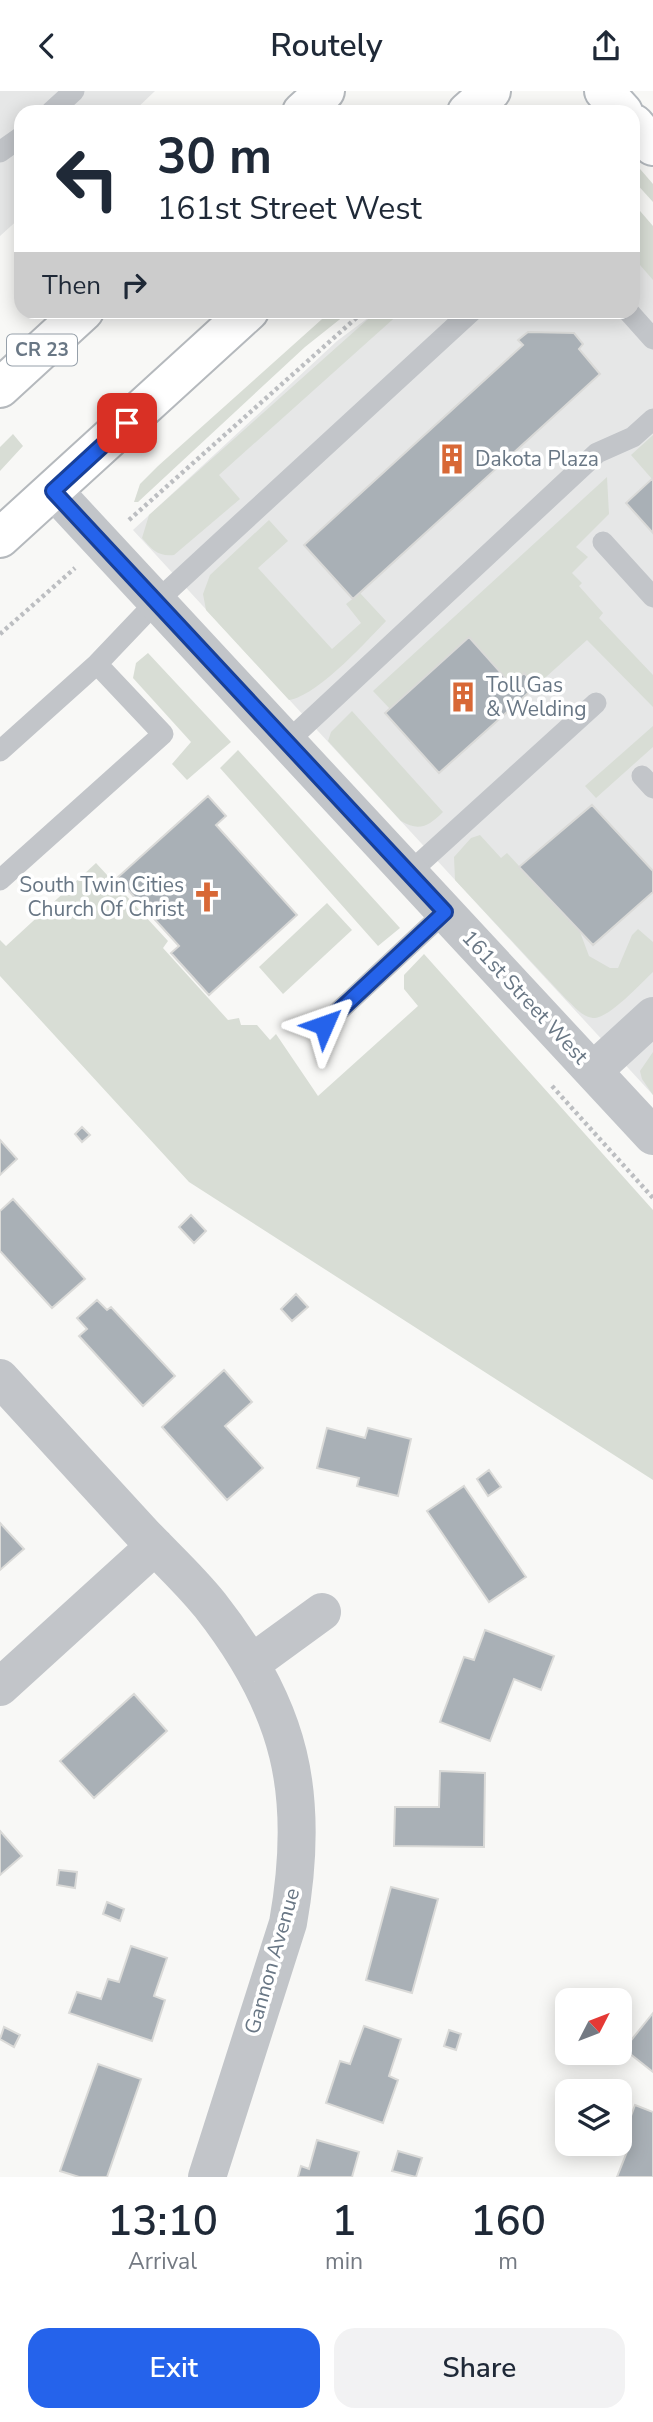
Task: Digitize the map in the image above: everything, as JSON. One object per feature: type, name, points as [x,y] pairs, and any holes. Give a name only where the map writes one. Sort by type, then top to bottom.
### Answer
[{"type":"main road","points":[[310,105],[325,91]]},
{"type":"main road","points":[[475,105],[491,91]]},
{"type":"main road","points":[[604,91],[617,105]]},
{"type":"main road","points":[[640,131],[653,146]]},
{"type":"main road","name":"CR 23","points":[[0,388],[75,319]]},
{"type":"main road","points":[[0,538],[240,319]]},
{"type":"street","name":"161st Street West","points":[[53,491],[653,1136]]},
{"type":"street","points":[[593,1070],[653,1016]]},
{"type":"street","name":"Gannon Avenue","points":[[0,1378],[208,1603],[252,1663],[271,1700],[296,1787],[295,1881],[288,1923],[207,2177]]},
{"type":"street","points":[[0,1687],[155,1546]]},
{"type":"street","points":[[252,1663],[322,1612]]},
{"type":"lane","points":[[59,105],[74,91]]},
{"type":"lane","points":[[0,751],[97,663],[157,601],[463,319]]},
{"type":"lane","points":[[635,319],[653,339]]},
{"type":"lane","points":[[287,742],[597,453],[634,437],[653,419]]},
{"type":"lane","points":[[603,542],[653,597]]},
{"type":"lane","points":[[0,880],[163,734],[97,663]]},
{"type":"lane","points":[[409,873],[596,703]]},
{"type":"lane","points":[[324,1025],[445,912]]},
{"type":"path","points":[[0,634],[355,319]]},
{"type":"shaded area","points":[[0,91],[155,91],[140,105],[14,105],[14,223],[0,236]]},
{"type":"shaded area","points":[[640,169],[653,184],[653,202],[640,188]]},
{"type":"shaded area","points":[[640,211],[653,226],[653,280],[640,265]]},
{"type":"shaded area","name":"Dakota Plaza","points":[[640,218],[653,233],[653,1095],[133,530],[337,341],[367,319],[640,319]]},
{"type":"shaded area","points":[[322,319],[340,319],[305,347],[138,502],[134,502],[140,484]]},
{"type":"shaded area","points":[[368,319],[393,319],[219,475],[240,499],[174,555],[160,554],[142,538],[149,515]]},
{"type":"shaded area","points":[[13,434],[23,446],[0,471],[0,447]]},
{"type":"shaded area","points":[[653,435],[653,478],[652,479],[631,455]]},
{"type":"shaded area","points":[[607,477],[609,514],[576,547],[588,557],[572,573],[582,583],[579,586],[603,613],[599,618],[653,675],[653,707],[587,640],[536,686],[524,673],[511,684],[469,637],[390,709],[373,691]]},
{"type":"shaded area","points":[[269,520],[288,541],[258,568],[332,649],[361,623],[346,604],[360,593],[386,621],[326,679],[313,689],[289,700],[206,610],[203,594],[210,575]]},
{"type":"shaded area","points":[[148,653],[231,742],[187,780],[172,764],[191,742],[133,678],[136,663]]},
{"type":"shaded area","points":[[352,711],[443,812],[433,821],[419,827],[401,821],[328,741],[331,732]]},
{"type":"shaded area","points":[[653,726],[653,747],[596,798],[585,786]]},
{"type":"shaded area","points":[[238,750],[400,928],[378,946],[220,768]]},
{"type":"shaded area","points":[[480,835],[501,858],[507,853],[580,932],[589,956],[610,968],[618,968],[632,935],[638,929],[653,942],[653,972],[600,1017],[593,1018],[581,1013],[455,880],[454,857],[471,838]]},
{"type":"shaded area","points":[[96,863],[168,941],[163,948],[228,1020],[239,1018],[241,1025],[257,1025],[270,1040],[276,1034],[318,1096],[418,1006],[404,989],[404,975],[424,954],[653,1210],[653,1480],[189,1182],[0,976],[0,940],[6,946]]},
{"type":"shaded area","points":[[327,903],[352,930],[283,994],[259,967]]},
{"type":"shaded area","points":[[653,1052],[653,1095],[640,1071]]},
{"type":"building","name":"Dakota Plaza","points":[[528,332],[574,333],[583,344],[579,349],[600,374],[353,599],[304,545],[523,345],[518,340]]},
{"type":"building","points":[[653,478],[653,533],[626,503]]},
{"type":"building","name":"Toll Gas & Welding","points":[[469,637],[511,684],[524,673],[536,686],[439,773],[385,713]]},
{"type":"building","name":"South Twin Cities Church Of Christ","points":[[208,796],[226,816],[216,825],[297,915],[209,995],[171,953],[179,946],[117,878]]},
{"type":"building","points":[[592,805],[653,871],[653,892],[593,945],[519,867]]},
{"type":"building","points":[[82,1127],[90,1135],[82,1142],[75,1134]]},
{"type":"building","points":[[0,1140],[17,1159],[0,1175]]},
{"type":"building","points":[[13,1199],[85,1279],[52,1308],[0,1251],[0,1211]]},
{"type":"building","points":[[191,1215],[206,1231],[194,1243],[179,1227]]},
{"type":"building","points":[[296,1294],[308,1307],[292,1321],[281,1309]]},
{"type":"building","points":[[97,1300],[107,1310],[111,1307],[175,1376],[143,1406],[79,1336],[87,1329],[77,1318]]},
{"type":"building","points":[[224,1370],[252,1402],[225,1426],[263,1468],[227,1500],[162,1427]]},
{"type":"building","points":[[327,1428],[365,1438],[368,1428],[411,1439],[398,1496],[357,1486],[359,1478],[317,1468]]},
{"type":"building","points":[[489,1470],[501,1487],[488,1496],[477,1479]]},
{"type":"building","points":[[464,1486],[526,1577],[489,1602],[427,1511]]},
{"type":"building","points":[[0,1523],[24,1549],[0,1570]]},
{"type":"building","points":[[485,1630],[554,1656],[541,1690],[514,1679],[490,1741],[440,1722],[464,1657],[474,1660]]},
{"type":"building","points":[[134,1694],[167,1731],[94,1798],[60,1761]]},
{"type":"building","points":[[440,1771],[485,1773],[484,1847],[394,1846],[395,1807],[439,1807]]},
{"type":"building","points":[[0,1831],[22,1856],[0,1875]]},
{"type":"building","points":[[59,1870],[77,1872],[75,1888],[57,1885]]},
{"type":"building","points":[[391,1887],[438,1899],[412,1993],[366,1980]]},
{"type":"building","points":[[107,1902],[124,1909],[120,1921],[103,1914]]},
{"type":"building","points":[[131,1946],[167,1958],[154,1996],[165,2000],[152,2041],[69,2013],[77,1992],[101,1999],[108,1979],[119,1982]]},
{"type":"building","points":[[653,2013],[653,2072],[632,2055],[632,2039]]},
{"type":"building","points":[[364,2026],[401,2039],[389,2076],[398,2080],[383,2123],[326,2103],[340,2061],[350,2064]]},
{"type":"building","points":[[4,2027],[20,2035],[14,2047],[0,2039]]},
{"type":"building","points":[[449,2030],[461,2034],[456,2050],[444,2046]]},
{"type":"building","points":[[98,2064],[141,2079],[107,2177],[79,2177],[60,2171]]},
{"type":"building","points":[[635,2105],[653,2112],[653,2177],[617,2177],[625,2156],[632,2156],[632,2113]]},
{"type":"building","points":[[317,2140],[359,2152],[352,2177],[298,2177],[301,2166],[309,2169]]},
{"type":"building","points":[[398,2151],[422,2158],[416,2177],[392,2171]]},
{"type":"place","name":"Dakota Plaza","points":[[452,459]]},
{"type":"place","name":"Toll Gas & Welding","points":[[463,697]]},
{"type":"place","name":"South Twin Cities Church Of Christ","points":[[207,897]]},
{"type":"route","points":[[127,423],[53,491],[445,912],[324,1025]]}]
